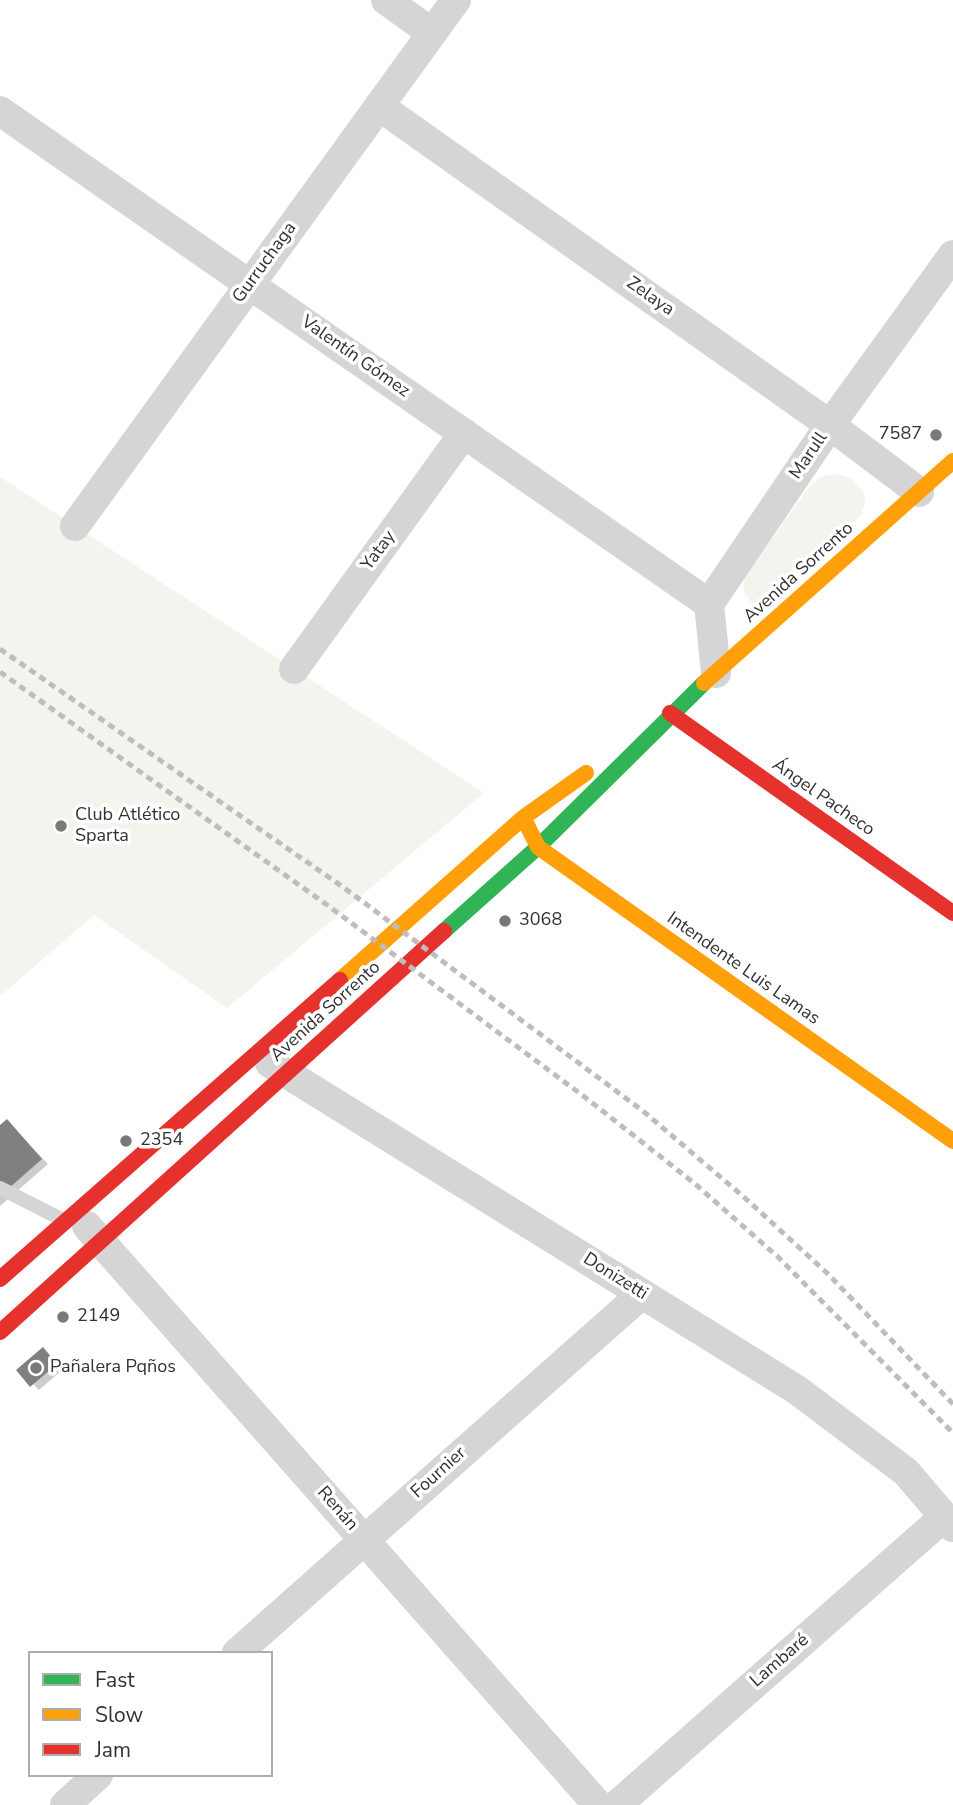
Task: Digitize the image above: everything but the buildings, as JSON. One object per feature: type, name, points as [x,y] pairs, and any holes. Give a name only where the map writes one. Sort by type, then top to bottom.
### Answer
[{"type":"main road","name":"Avenida Sorrento","points":[[0,1332],[538,847],[670,713],[953,461]]},
{"type":"main road","name":"Avenida Sorrento","points":[[0,1279],[524,817],[670,713]]},
{"type":"main road","name":"Ángel Pacheco","points":[[670,713],[953,913]]},
{"type":"main road","name":"Intendente Luis Lamas","points":[[524,817],[538,847],[953,1141]]},
{"type":"street","points":[[386,0],[432,33]]},
{"type":"street","name":"Gurruchaga","points":[[75,526],[456,0]]},
{"type":"street","name":"Zelaya","points":[[379,106],[830,425],[919,492]]},
{"type":"street","name":"Valentín Gómez","points":[[0,111],[709,604]]},
{"type":"street","name":"Marull","points":[[709,604],[830,425],[953,255]]},
{"type":"street","name":"Yatay","points":[[294,669],[464,433]]},
{"type":"street","points":[[709,604],[716,673]]},
{"type":"street","name":"Donizetti","points":[[256,1054],[797,1390],[906,1472],[948,1522]]},
{"type":"street","name":"Renán","points":[[70,1217],[100,1242],[598,1805]]},
{"type":"street","name":"Fournier","points":[[239,1651],[642,1294]]},
{"type":"street","name":"Lambaré","points":[[617,1805],[948,1522]]},
{"type":"street","points":[[65,1805],[97,1777]]},
{"type":"lane","points":[[0,1188],[70,1217]]},
{"type":"shaded area","points":[[837,474],[850,477],[864,492],[865,504],[861,515],[766,601],[752,603],[744,592],[744,578],[809,487],[823,476]]},
{"type":"shaded area","points":[[0,477],[484,793],[227,1008],[94,915],[0,996]]},
{"type":"railway","points":[[0,649],[343,887],[643,1111],[745,1198],[827,1273],[953,1404]]},
{"type":"railway","points":[[0,672],[330,907],[586,1098],[694,1183],[778,1257],[953,1433]]},
{"type":"traffic: fast","points":[[444,931],[538,847],[704,683]]},
{"type":"traffic: slow","points":[[704,683],[953,461]]},
{"type":"traffic: slow","points":[[340,980],[524,817],[586,773]]},
{"type":"traffic: slow","points":[[527,825],[538,847],[953,1141]]},
{"type":"traffic: jam","points":[[670,713],[953,913]]},
{"type":"traffic: jam","points":[[0,1332],[444,931]]},
{"type":"traffic: jam","points":[[0,1279],[340,980]]},
{"type":"place","name":"7587","points":[[936,435]]},
{"type":"place","name":"Club Atlético Sparta","points":[[61,826]]},
{"type":"place","name":"3068","points":[[505,921]]},
{"type":"place","name":"2354","points":[[126,1141]]},
{"type":"place","name":"2149","points":[[63,1317]]},
{"type":"place","name":"Pañalera Pqños","points":[[36,1368]]}]
